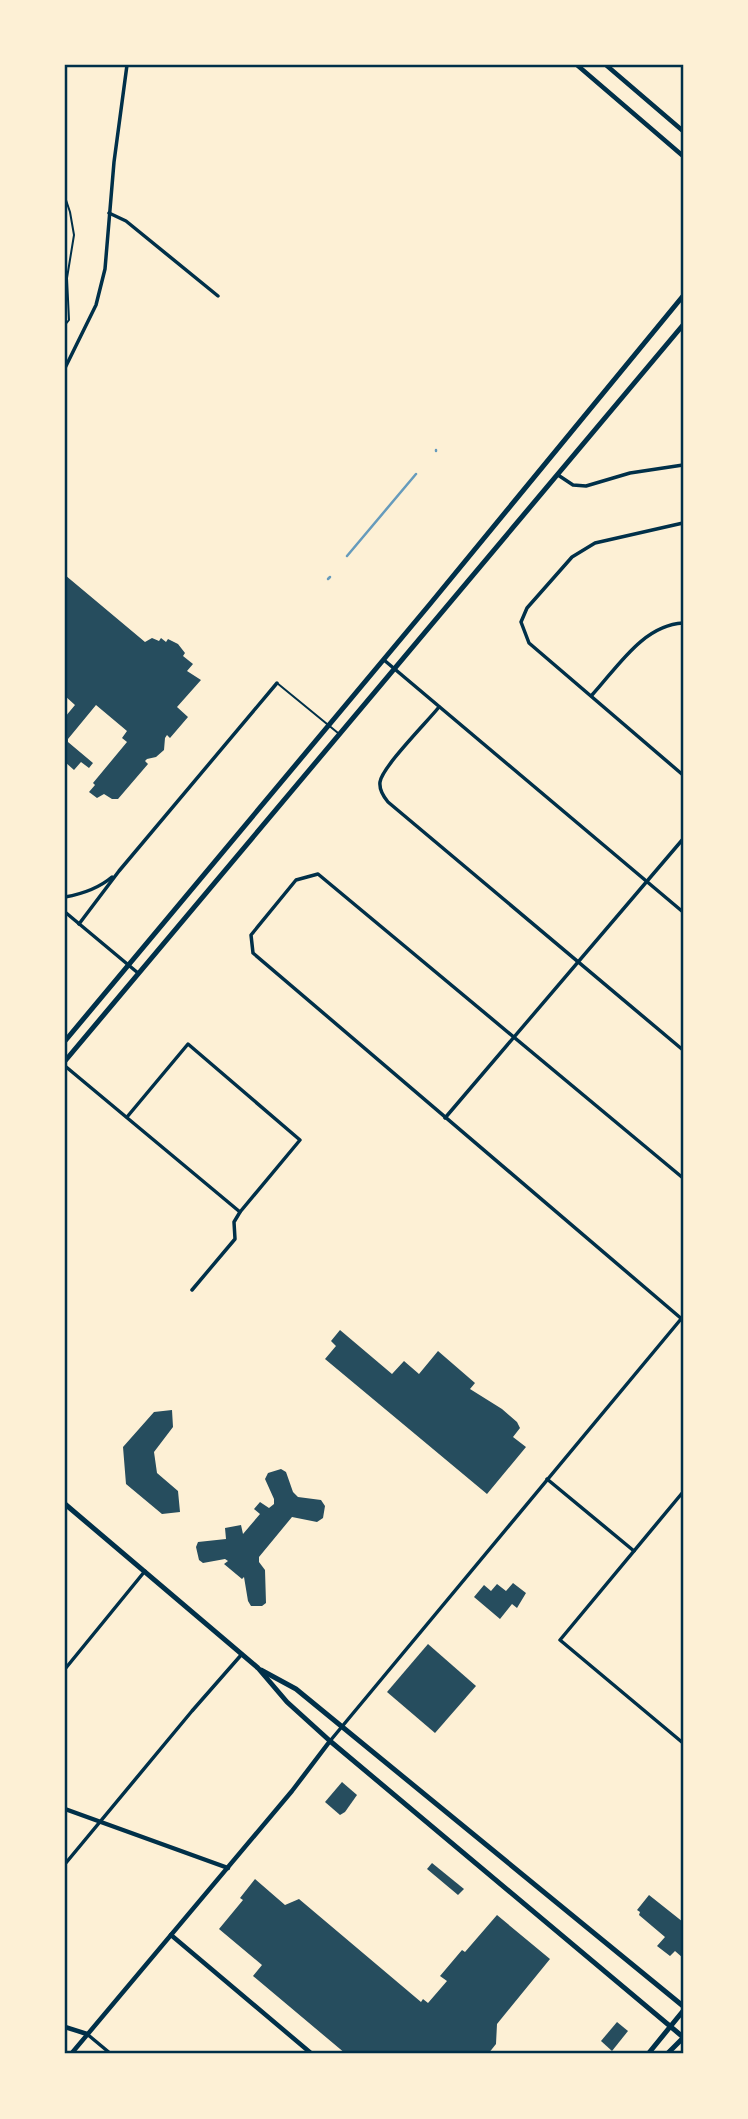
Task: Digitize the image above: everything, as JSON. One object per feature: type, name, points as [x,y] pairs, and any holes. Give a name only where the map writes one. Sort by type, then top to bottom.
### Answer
[{"type":"main road","points":[[65,1041],[384,660],[683,296]]},
{"type":"main road","points":[[65,1064],[138,973],[683,325]]},
{"type":"main road","points":[[65,1504],[258,1668],[286,1702],[330,1741],[671,2026],[683,2037],[667,2054]]},
{"type":"main road","points":[[258,1668],[296,1689],[683,2008],[648,2054]]},
{"type":"street","points":[[65,368],[96,305],[105,269],[120,103],[127,65]]},
{"type":"street","points":[[577,65],[683,156]]},
{"type":"street","points":[[606,65],[683,131]]},
{"type":"street","points":[[109,213],[126,221],[218,296]]},
{"type":"street","points":[[558,475],[573,485],[586,486],[630,473],[683,465]]},
{"type":"street","points":[[683,523],[595,542],[572,557],[527,608],[521,622],[530,643],[683,775]]},
{"type":"street","points":[[592,695],[644,638],[671,623],[683,622]]},
{"type":"street","points":[[384,660],[683,912]]},
{"type":"street","points":[[79,923],[119,871],[277,683]]},
{"type":"street","points":[[439,707],[380,781],[381,793],[387,802],[683,1050]]},
{"type":"street","points":[[445,1118],[683,839]]},
{"type":"street","points":[[65,897],[104,884],[119,871]]},
{"type":"street","points":[[71,2054],[682,1319],[253,953],[251,935],[296,880],[318,874],[683,1178]]},
{"type":"street","points":[[65,912],[138,973]]},
{"type":"street","points":[[127,1117],[188,1044],[300,1140],[240,1212],[234,1222],[235,1239],[192,1290]]},
{"type":"street","points":[[65,1064],[240,1212]]},
{"type":"street","points":[[547,1479],[634,1551]]},
{"type":"street","points":[[683,1492],[560,1640],[683,1743]]},
{"type":"street","points":[[65,1668],[145,1571]]},
{"type":"street","points":[[65,1864],[242,1654]]},
{"type":"street","points":[[65,1809],[228,1868]]},
{"type":"street","points":[[171,1935],[312,2054]]},
{"type":"street","points":[[65,2027],[87,2035],[111,2054]]},
{"type":"lane","points":[[277,683],[339,734]]},
{"type":"path","points":[[65,142],[65,176]]},
{"type":"path","points":[[65,197],[74,235],[67,278],[69,320],[65,325]]},
{"type":"building","points":[[65,575],[145,642],[152,638],[159,641],[161,638],[166,642],[168,639],[178,644],[185,653],[183,656],[193,664],[187,671],[201,680],[177,707],[188,717],[170,738],[167,735],[164,750],[145,761],[148,764],[118,799],[104,794],[97,798],[89,792],[95,785],[93,783],[127,742],[122,738],[127,731],[96,705],[68,739],[68,742],[93,763],[89,768],[81,762],[74,770],[65,762],[65,717],[75,705],[65,696]]},
{"type":"building","points":[[340,1330],[392,1374],[404,1361],[419,1374],[438,1351],[475,1383],[470,1389],[517,1422],[520,1428],[513,1437],[526,1447],[487,1494],[325,1359],[336,1346],[331,1341]]},
{"type":"building","points":[[172,1410],[173,1427],[154,1452],[157,1473],[178,1491],[180,1512],[162,1514],[126,1484],[123,1447],[154,1412]]},
{"type":"building","points":[[281,1469],[286,1472],[293,1492],[298,1497],[321,1500],[325,1506],[323,1518],[317,1522],[292,1517],[259,1557],[265,1570],[266,1603],[262,1606],[251,1606],[244,1577],[242,1579],[224,1564],[228,1561],[225,1559],[203,1563],[199,1560],[196,1547],[198,1542],[226,1539],[225,1528],[241,1525],[243,1534],[260,1514],[254,1509],[260,1502],[269,1508],[274,1504],[265,1479],[268,1473]]},
{"type":"building","points":[[513,1583],[526,1593],[517,1608],[512,1604],[500,1619],[474,1597],[484,1585],[491,1591],[497,1584],[506,1591]]},
{"type":"building","points":[[428,1644],[476,1686],[435,1733],[387,1692]]},
{"type":"building","points":[[342,1782],[357,1795],[340,1815],[325,1802]]},
{"type":"building","points":[[432,1863],[464,1889],[458,1895],[427,1869]]},
{"type":"building","points":[[255,1879],[285,1905],[299,1899],[421,2002],[423,1999],[428,2003],[447,1981],[440,1976],[497,1915],[550,1959],[497,2024],[496,2044],[488,2054],[346,2054],[253,1976],[262,1965],[219,1929],[243,1900],[240,1898]]},
{"type":"building","points":[[649,1895],[683,1922],[683,1958],[675,1951],[670,1956],[657,1946],[665,1937],[639,1915],[637,1910]]},
{"type":"building","points":[[617,2022],[628,2031],[612,2051],[601,2041]]},
{"type":"waterway","points":[[347,556],[416,474]]}]
